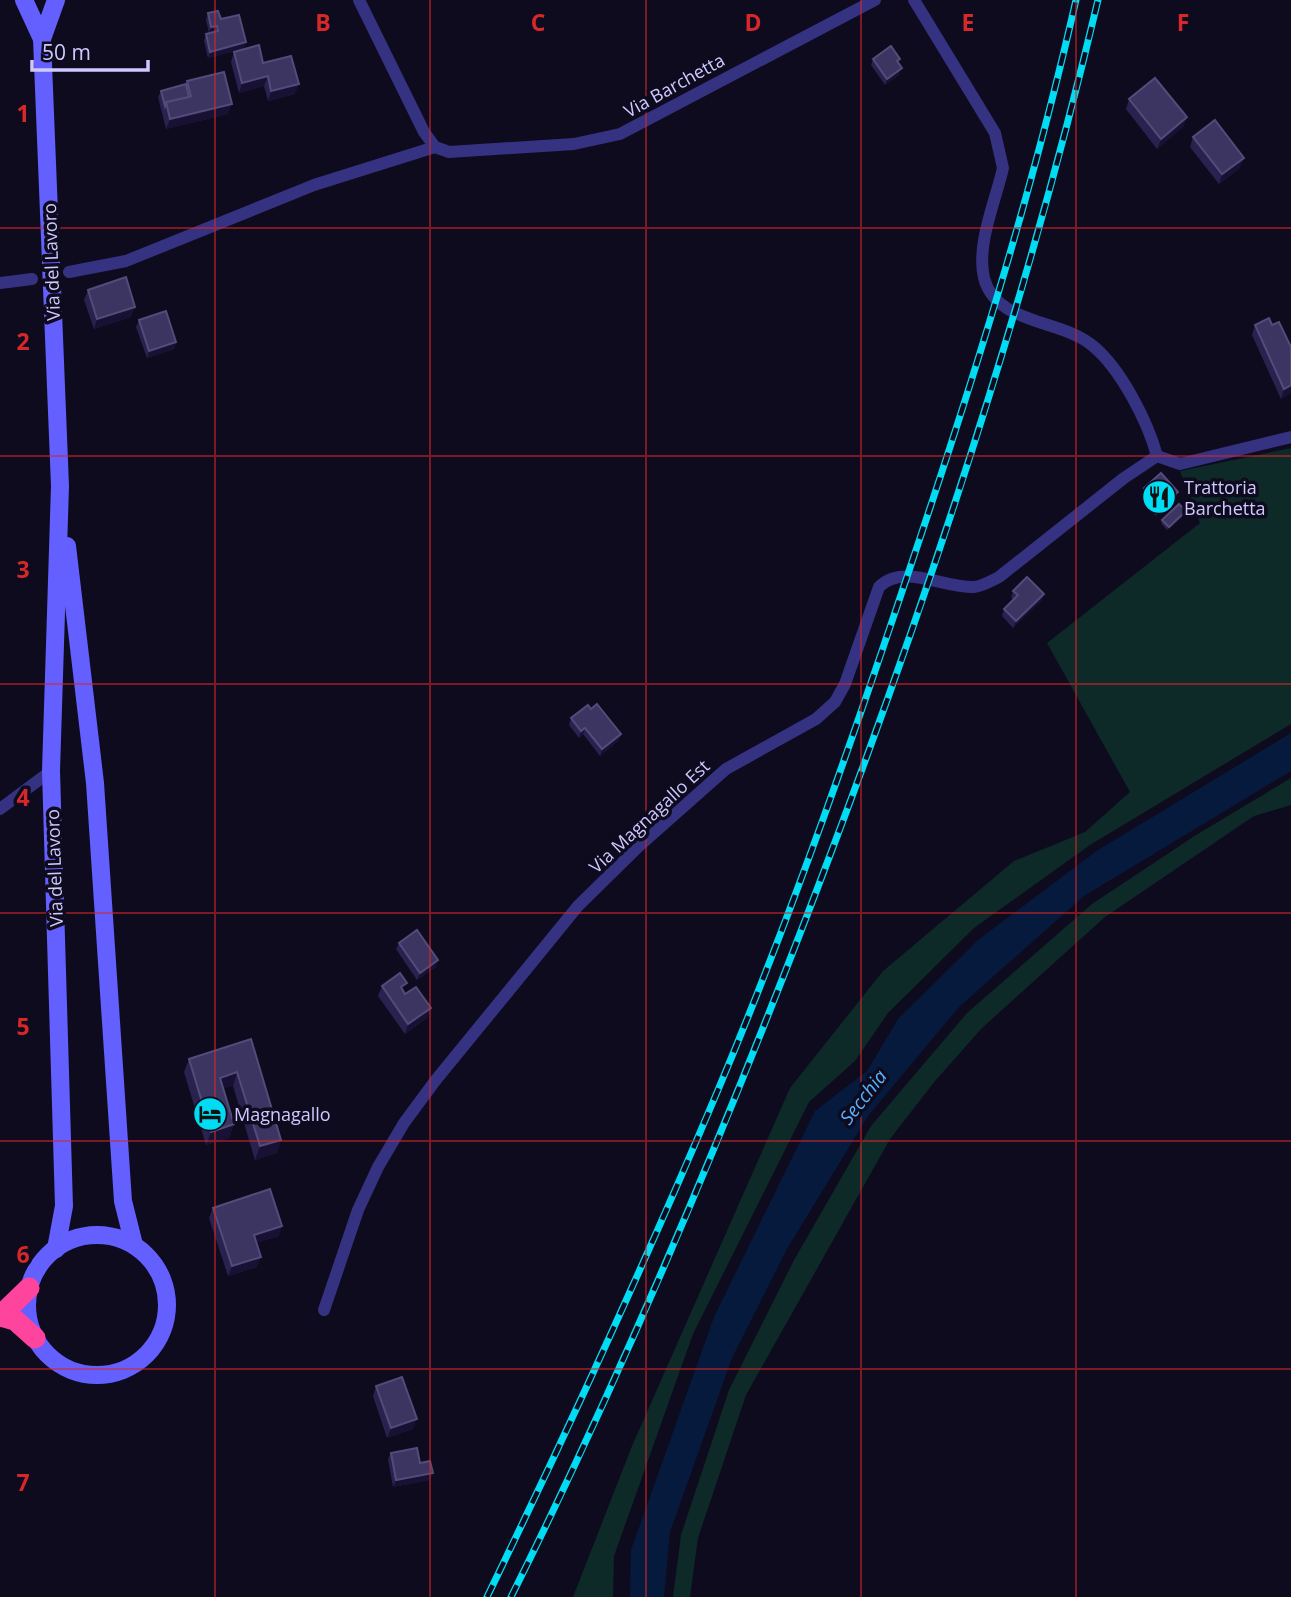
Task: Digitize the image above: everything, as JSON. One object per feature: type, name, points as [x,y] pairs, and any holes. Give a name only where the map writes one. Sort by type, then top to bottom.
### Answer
[{"type":"highway","points":[[0,1316],[29,1288]]},
{"type":"highway","points":[[0,1316],[15,1320],[34,1338]]},
{"type":"main road","name":"Via del Lavoro","points":[[24,0],[42,39]]},
{"type":"main road","name":"Via del Lavoro","points":[[29,1288],[42,1263],[55,1249],[64,1206],[51,771],[60,486],[42,39],[56,0]]},
{"type":"main road","name":"Via del Lavoro","points":[[34,1338],[56,1363],[89,1375],[112,1374],[144,1358],[163,1329],[167,1303],[166,1289],[154,1264],[134,1245],[123,1201],[95,783],[60,486]]},
{"type":"main road","points":[[55,1249],[88,1236],[112,1237],[134,1245]]},
{"type":"main road","points":[[29,1288],[27,1313],[34,1338]]},
{"type":"street","points":[[359,0],[424,132],[435,147]]},
{"type":"street","name":"Via Barchetta","points":[[69,272],[126,261],[314,185],[435,147],[449,152],[574,144],[620,134],[874,0]]},
{"type":"street","points":[[914,0],[995,133],[1001,152],[1003,168],[982,263],[989,290],[999,303],[1030,319],[1069,330],[1094,347],[1105,358],[1150,428],[1157,456],[1180,464],[1291,437]]},
{"type":"street","points":[[0,283],[32,279]]},
{"type":"street","name":"Via Magnagallo Est","points":[[324,1310],[354,1222],[378,1167],[404,1123],[435,1082],[579,906],[639,846],[726,769],[816,719],[835,702],[845,684],[878,587],[893,576],[900,575],[943,584],[982,585],[999,577],[1124,478],[1157,456]]},
{"type":"street","points":[[0,809],[51,771]]},
{"type":"green space","points":[[1291,448],[1291,724],[1090,845],[974,928],[888,1013],[855,1061],[809,1102],[693,1334],[614,1556],[613,1597],[573,1597],[632,1446],[790,1088],[883,971],[1014,861],[1085,832],[1130,792],[1047,643],[1200,523],[1180,471]]},
{"type":"green space","points":[[1291,778],[1291,805],[1254,816],[1105,917],[982,1028],[935,1081],[890,1139],[746,1395],[698,1538],[690,1597],[673,1597],[681,1535],[729,1390],[794,1260],[871,1126],[967,1013],[1092,904],[1196,835]]},
{"type":"water","name":"Secchia","points":[[1291,733],[1291,771],[1084,896],[959,1007],[868,1116],[787,1249],[732,1358],[670,1532],[664,1597],[630,1597],[631,1550],[714,1317],[815,1111],[867,1071],[898,1019],[978,940],[1098,850]]},
{"type":"building","points":[[218,11],[221,19],[239,15],[246,42],[210,52],[206,34],[218,31],[217,26],[211,27],[208,13]]},
{"type":"building","points":[[259,45],[263,63],[291,56],[299,84],[271,91],[268,76],[242,83],[234,52]]},
{"type":"building","points":[[891,46],[900,59],[897,61],[902,68],[887,79],[873,59]]},
{"type":"building","points":[[224,72],[232,104],[170,119],[166,102],[191,96],[187,81]]},
{"type":"building","points":[[1155,78],[1187,117],[1161,139],[1129,99]]},
{"type":"building","points":[[186,84],[189,97],[166,102],[165,106],[161,91]]},
{"type":"building","points":[[1215,120],[1244,158],[1222,174],[1193,137]]},
{"type":"building","points":[[126,277],[135,307],[97,319],[88,290]]},
{"type":"building","points":[[166,311],[176,342],[149,351],[139,320]]},
{"type":"building","points":[[1269,318],[1272,325],[1279,322],[1291,347],[1291,385],[1284,389],[1255,325]]},
{"type":"building","name":"Trattoria Barchetta","points":[[1161,473],[1178,492],[1158,510],[1144,488]]},
{"type":"building","points":[[1179,504],[1186,511],[1169,527],[1162,520]]},
{"type":"building","points":[[1027,577],[1044,594],[1016,621],[1004,609],[1018,595],[1013,591]]},
{"type":"building","points":[[597,704],[621,734],[602,749],[585,728],[581,731],[571,718],[588,705],[591,709]]},
{"type":"building","points":[[417,930],[438,960],[420,973],[399,943]]},
{"type":"building","points":[[400,973],[407,983],[401,987],[405,994],[416,987],[431,1008],[408,1024],[382,986]]},
{"type":"building","name":"Magnagallo","points":[[251,1039],[281,1140],[260,1146],[237,1072],[220,1078],[234,1124],[211,1132],[189,1059]]},
{"type":"building","points":[[270,1189],[282,1226],[254,1235],[261,1257],[232,1266],[213,1208]]},
{"type":"building","points":[[402,1377],[417,1419],[391,1428],[376,1386]]},
{"type":"building","points":[[417,1448],[420,1463],[430,1461],[433,1473],[396,1480],[391,1453]]},
{"type":"railway","points":[[487,1597],[663,1218],[746,1022],[825,814],[964,403],[1043,135],[1076,0]]},
{"type":"railway","points":[[511,1597],[599,1413],[681,1228],[758,1040],[871,746],[944,535],[1012,323],[1043,216],[1098,0]]},
{"type":"place","name":"Trattoria Barchetta","points":[[1159,497]]},
{"type":"place","name":"Magnagallo","points":[[210,1114]]}]
